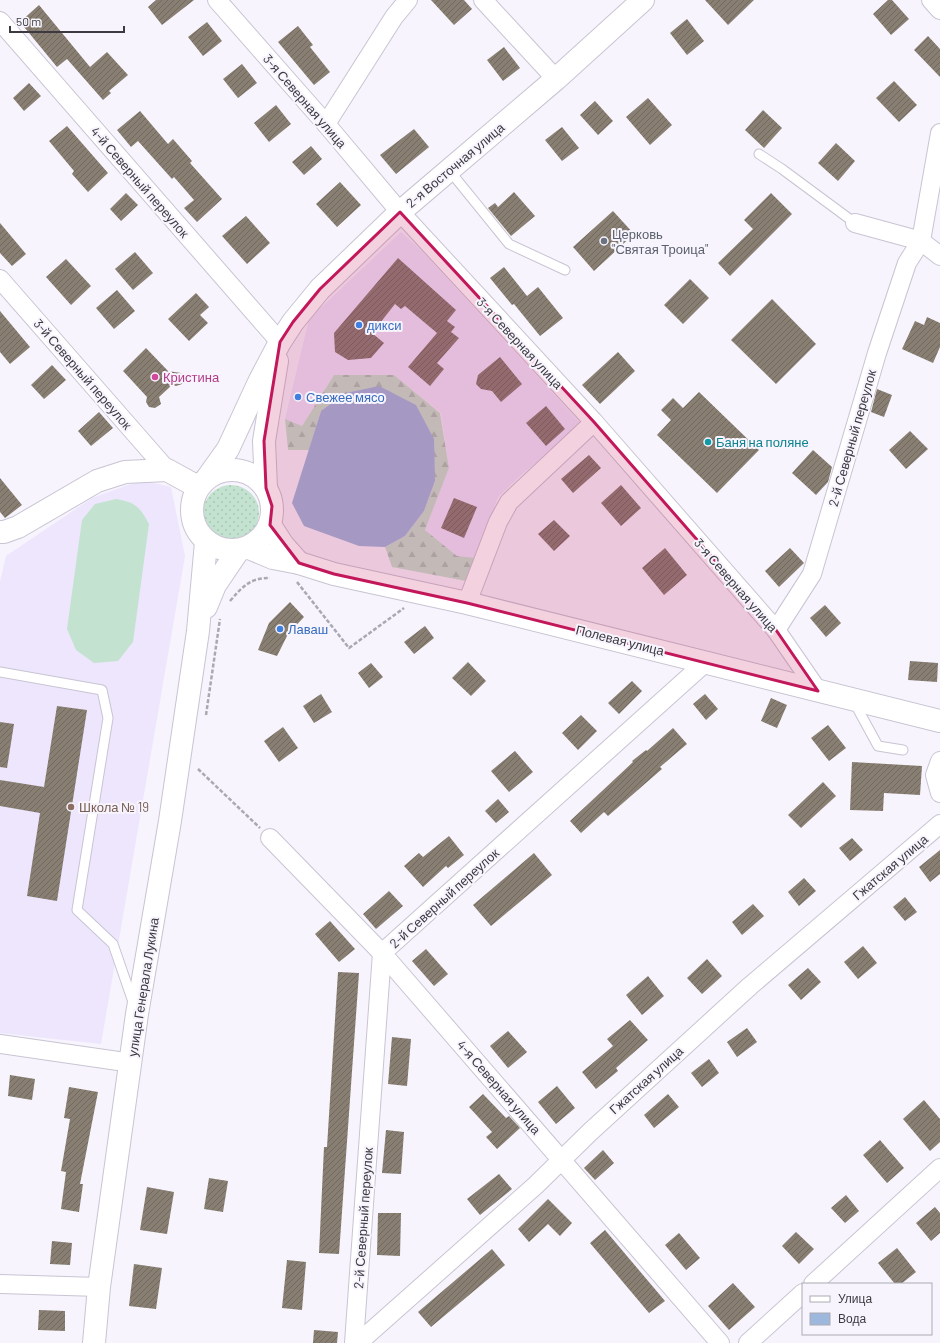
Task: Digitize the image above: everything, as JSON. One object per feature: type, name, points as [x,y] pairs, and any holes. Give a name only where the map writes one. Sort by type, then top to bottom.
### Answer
[{"type":"main road","name":"2-я Восточная улица","points":[[203,482],[228,448],[260,380],[280,342],[293,322],[320,289],[400,212],[556,79],[642,0]]},
{"type":"main road","name":"2-я Восточная улица","points":[[266,488],[264,441],[280,342]]},
{"type":"main road","points":[[2,532],[18,527],[97,481],[125,472],[167,470],[203,482]]},
{"type":"main road","points":[[239,471],[257,478],[266,488],[272,506],[270,525],[262,538],[243,549],[221,550],[206,542],[194,526],[192,506],[203,482],[220,472],[239,471]]},
{"type":"main road","points":[[270,525],[283,545],[296,570]]},
{"type":"main road","name":"улица Генерала Лукина","points":[[94,1343],[99,1287],[132,1063],[137,1014],[170,821],[198,631],[206,542]]},
{"type":"main road","name":"Полевая улица","points":[[243,549],[273,558],[296,570],[334,574],[467,603],[707,661],[818,691],[940,721]]},
{"type":"main road","name":"улица Генерала Лукина","points":[[198,631],[213,589],[243,549]]},
{"type":"street","name":"3-я Северная улица","points":[[216,0],[326,124],[400,212],[594,422],[776,630],[818,691]]},
{"type":"street","points":[[326,124],[394,17],[408,0]]},
{"type":"street","points":[[483,0],[556,79]]},
{"type":"street","points":[[931,0],[940,10]]},
{"type":"street","name":"4-й Северный переулок","points":[[0,21],[280,342]]},
{"type":"street","points":[[921,241],[940,133]]},
{"type":"street","points":[[856,223],[921,241],[940,256]]},
{"type":"street","name":"2-й Северный переулок","points":[[776,630],[812,574],[880,346],[907,263],[921,241]]},
{"type":"street","name":"3-й Северный переулок","points":[[0,279],[167,470]]},
{"type":"street","points":[[467,603],[498,522],[509,502],[594,422]]},
{"type":"street","name":"2-й Северный переулок","points":[[354,1343],[382,952],[707,661]]},
{"type":"street","points":[[940,761],[936,775],[940,793]]},
{"type":"street","name":"Гжатская улица","points":[[358,1343],[536,1185],[590,1132],[750,986],[940,824]]},
{"type":"street","name":"4-я Северная улица","points":[[270,838],[382,952],[720,1343]]},
{"type":"street","points":[[0,1044],[132,1063]]},
{"type":"street","points":[[814,1283],[940,1168]]},
{"type":"street","points":[[0,1284],[99,1287]]},
{"type":"street","points":[[748,1343],[802,1294]]},
{"type":"lane","points":[[759,154],[782,168],[856,223]]},
{"type":"lane","points":[[449,170],[509,244],[565,270]]},
{"type":"lane","points":[[0,672],[102,690],[108,718],[77,910],[113,944],[137,1014]]},
{"type":"lane","points":[[853,699],[878,746],[903,750]]},
{"type":"path","points":[[296,570],[349,648],[405,607]]},
{"type":"path","points":[[198,770],[270,838]]},
{"type":"highlighted area","points":[[400,212],[594,422],[776,630],[818,691],[467,603],[334,574],[299,563],[270,525],[272,506],[266,488],[264,441],[280,342],[293,322],[320,289]]},
{"type":"shaded area","points":[[401,232],[422,251],[582,425],[522,474],[498,497],[476,558],[457,556],[425,530],[449,468],[441,413],[394,375],[334,375],[302,426],[285,419],[309,319]]},
{"type":"shaded area","name":"Школа № 19","points":[[142,480],[171,487],[185,556],[101,1044],[0,1033],[0,582],[6,556],[92,498]]},
{"type":"green space","points":[[334,375],[394,375],[440,413],[449,468],[425,530],[457,556],[476,558],[466,581],[392,567],[385,547],[405,536],[424,511],[435,481],[321,411],[309,450],[288,450],[285,419],[302,426]]},
{"type":"green space","points":[[231,485],[242,487],[251,493],[257,502],[259,513],[257,524],[251,533],[242,539],[231,541],[220,539],[211,533],[205,524],[203,513],[205,502],[211,493],[220,487]]},
{"type":"green space","points":[[116,499],[128,502],[140,509],[149,524],[133,642],[118,661],[94,663],[76,650],[67,629],[82,520],[95,504]]},
{"type":"water","points":[[379,386],[416,405],[434,439],[435,481],[424,511],[405,536],[385,547],[359,546],[304,526],[292,503],[321,411],[346,393]]},
{"type":"building","points":[[156,0],[194,0],[162,25],[148,7]]},
{"type":"building","points":[[431,0],[464,0],[472,9],[454,25]]},
{"type":"building","points":[[705,0],[754,0],[728,25]]},
{"type":"building","points":[[888,0],[892,0],[909,19],[891,35],[873,14]]},
{"type":"building","points":[[39,5],[90,67],[107,52],[128,75],[109,91],[111,93],[103,100],[67,59],[57,67],[20,22]]},
{"type":"building","points":[[687,19],[704,41],[687,55],[670,33]]},
{"type":"building","points":[[207,22],[222,41],[203,56],[188,37]]},
{"type":"building","points":[[298,26],[313,45],[310,47],[330,72],[314,85],[278,42]]},
{"type":"building","points":[[928,36],[940,49],[940,77],[914,50]]},
{"type":"building","points":[[504,47],[520,68],[503,81],[487,60]]},
{"type":"building","points":[[242,64],[257,83],[238,98],[223,79]]},
{"type":"building","points":[[894,81],[917,105],[899,122],[876,98]]},
{"type":"building","points":[[29,83],[41,96],[24,111],[13,98]]},
{"type":"building","points":[[648,98],[672,125],[650,145],[626,117]]},
{"type":"building","points":[[595,101],[613,121],[598,135],[580,115]]},
{"type":"building","points":[[276,105],[291,124],[269,142],[254,123]]},
{"type":"building","points":[[763,110],[782,128],[764,148],[745,130]]},
{"type":"building","points":[[140,111],[168,144],[173,139],[192,161],[190,163],[222,199],[197,222],[184,208],[194,200],[174,177],[172,179],[138,141],[131,147],[117,130]]},
{"type":"building","points":[[67,126],[108,173],[88,192],[72,174],[74,171],[49,141]]},
{"type":"building","points":[[562,127],[579,148],[562,161],[545,140]]},
{"type":"building","points":[[414,129],[429,147],[396,174],[380,155]]},
{"type":"building","points":[[836,143],[855,161],[838,181],[818,163]]},
{"type":"building","points":[[311,146],[322,159],[304,175],[292,162]]},
{"type":"building","points":[[340,182],[361,205],[337,227],[316,204]]},
{"type":"building","points":[[514,192],[535,216],[511,236],[488,208],[495,203],[498,207]]},
{"type":"building","points":[[126,193],[138,205],[121,221],[110,209]]},
{"type":"building","points":[[771,193],[792,214],[730,276],[718,263],[753,229],[744,220]]},
{"type":"building","name":"Церковь \"Святая Троица\"","points":[[613,211],[634,234],[594,271],[573,247]]},
{"type":"building","points":[[246,216],[270,243],[247,264],[222,236]]},
{"type":"building","points":[[0,223],[26,254],[12,266],[0,253]]},
{"type":"building","points":[[135,252],[153,273],[133,290],[115,269]]},
{"type":"building","points":[[398,258],[456,310],[447,321],[455,327],[451,332],[459,338],[437,363],[444,369],[430,386],[408,367],[437,333],[405,306],[401,309],[395,304],[372,333],[384,343],[371,358],[348,360],[335,352],[334,333]]},
{"type":"building","points":[[66,259],[91,286],[71,305],[46,277]]},
{"type":"building","points":[[504,267],[527,296],[538,287],[563,318],[540,336],[514,304],[512,305],[490,278]]},
{"type":"building","points":[[690,279],[709,298],[683,324],[664,305]]},
{"type":"building","points":[[117,290],[135,311],[114,329],[96,308]]},
{"type":"building","points":[[196,293],[209,307],[200,315],[208,323],[189,341],[168,319]]},
{"type":"building","points":[[772,299],[816,344],[776,384],[731,340]]},
{"type":"building","points":[[0,311],[30,347],[10,364],[0,352]]},
{"type":"building","points":[[927,317],[940,323],[940,347],[933,363],[902,349],[915,321],[924,325]]},
{"type":"building","name":"Кристина","points":[[146,348],[168,371],[181,373],[185,383],[176,386],[172,385],[159,397],[161,404],[155,408],[149,407],[146,402],[147,397],[123,371]]},
{"type":"building","points":[[618,352],[635,371],[600,404],[582,385]]},
{"type":"building","points":[[500,357],[522,384],[501,402],[492,391],[481,389],[476,384],[478,375]]},
{"type":"building","points":[[52,365],[66,380],[44,399],[31,385]]},
{"type":"building","points":[[877,389],[892,395],[884,417],[871,412]]},
{"type":"building","name":"Баня на поляне","points":[[699,392],[759,450],[717,493],[657,435],[671,420],[661,410],[673,398],[683,408]]},
{"type":"building","points":[[546,406],[565,429],[546,446],[526,423]]},
{"type":"building","points":[[99,412],[113,428],[91,446],[78,431]]},
{"type":"building","points":[[910,431],[928,449],[906,469],[889,450]]},
{"type":"building","points":[[813,450],[832,467],[828,482],[816,495],[792,473]]},
{"type":"building","points":[[589,455],[601,468],[573,493],[561,479]]},
{"type":"building","points":[[0,478],[22,505],[5,518],[0,512]]},
{"type":"building","points":[[621,485],[641,508],[621,526],[601,503]]},
{"type":"building","points":[[454,498],[477,507],[464,538],[441,528]]},
{"type":"building","points":[[554,520],[570,536],[554,551],[538,534]]},
{"type":"building","points":[[665,548],[687,575],[664,595],[642,568]]},
{"type":"building","points":[[790,548],[804,563],[779,587],[765,571]]},
{"type":"building","name":"Лаваш","points":[[290,602],[304,617],[288,634],[277,656],[258,650],[269,623]]},
{"type":"building","points":[[825,605],[841,623],[826,637],[810,618]]},
{"type":"building","points":[[425,626],[434,638],[414,654],[404,642]]},
{"type":"building","points":[[910,661],[938,663],[937,682],[908,680]]},
{"type":"building","points":[[468,662],[486,681],[471,696],[452,678]]},
{"type":"building","points":[[371,663],[383,677],[369,688],[358,673]]},
{"type":"building","points":[[632,681],[642,691],[619,714],[608,703]]},
{"type":"building","points":[[321,694],[332,712],[314,723],[303,706]]},
{"type":"building","points":[[705,694],[718,709],[706,720],[693,704]]},
{"type":"building","points":[[771,698],[787,705],[777,728],[761,721]]},
{"type":"building","points":[[57,706],[87,710],[57,901],[27,896],[40,813],[0,806],[0,780],[44,787]]},
{"type":"building","points":[[581,715],[597,731],[578,750],[562,733]]},
{"type":"building","points":[[0,722],[14,724],[7,768],[0,767]]},
{"type":"building","points":[[828,725],[846,748],[829,761],[811,738]]},
{"type":"building","points":[[283,727],[298,748],[279,762],[264,741]]},
{"type":"building","points":[[673,728],[687,744],[660,767],[662,769],[608,816],[604,812],[581,833],[570,821],[633,762],[632,761],[646,750],[647,751]]},
{"type":"building","points":[[515,751],[533,772],[509,792],[491,771]]},
{"type":"building","points":[[852,762],[922,766],[920,795],[884,793],[883,811],[850,810]]},
{"type":"building","points":[[823,782],[836,796],[801,828],[788,815]]},
{"type":"building","points":[[498,799],[509,812],[496,823],[485,811]]},
{"type":"building","points":[[449,836],[464,855],[448,868],[446,866],[423,887],[404,866],[419,853],[423,857]]},
{"type":"building","points":[[852,838],[863,850],[850,861],[839,848]]},
{"type":"building","points":[[940,850],[940,874],[930,882],[919,867]]},
{"type":"building","points":[[534,853],[552,875],[491,926],[473,905]]},
{"type":"building","points":[[804,878],[816,891],[799,906],[788,892]]},
{"type":"building","points":[[389,891],[403,906],[376,929],[363,914]]},
{"type":"building","points":[[905,897],[917,912],[905,921],[893,907]]},
{"type":"building","points":[[753,904],[764,916],[742,935],[732,922]]},
{"type":"building","points":[[330,921],[355,949],[339,962],[315,934]]},
{"type":"building","points":[[863,946],[877,963],[858,979],[844,962]]},
{"type":"building","points":[[426,949],[448,974],[434,986],[412,961]]},
{"type":"building","points":[[707,959],[722,976],[702,994],[687,978]]},
{"type":"building","points":[[808,968],[821,982],[801,1000],[788,985]]},
{"type":"building","points":[[338,972],[359,973],[339,1254],[319,1253],[324,1147],[327,1147]]},
{"type":"building","points":[[648,976],[664,996],[642,1015],[626,995]]},
{"type":"building","points":[[630,1020],[648,1040],[616,1068],[618,1071],[596,1089],[582,1072],[613,1046],[607,1039]]},
{"type":"building","points":[[747,1028],[757,1042],[737,1057],[727,1042]]},
{"type":"building","points":[[508,1031],[527,1052],[508,1068],[490,1046]]},
{"type":"building","points":[[392,1037],[411,1039],[407,1086],[388,1084]]},
{"type":"building","points":[[709,1059],[719,1073],[702,1087],[691,1073]]},
{"type":"building","points":[[10,1075],[35,1079],[32,1100],[8,1096]]},
{"type":"building","points":[[557,1086],[575,1108],[556,1124],[538,1102]]},
{"type":"building","points":[[69,1087],[98,1092],[80,1184],[83,1184],[79,1212],[61,1209],[66,1172],[61,1171],[70,1119],[64,1118]]},
{"type":"building","points":[[483,1094],[506,1118],[509,1116],[520,1128],[497,1149],[486,1137],[492,1132],[469,1107]]},
{"type":"building","points":[[668,1094],[679,1107],[654,1128],[644,1115]]},
{"type":"building","points":[[924,1100],[940,1119],[940,1142],[930,1151],[903,1119]]},
{"type":"building","points":[[386,1130],[404,1132],[401,1174],[382,1173]]},
{"type":"building","points":[[880,1140],[904,1168],[887,1183],[863,1155]]},
{"type":"building","points":[[603,1150],[614,1163],[595,1180],[584,1168]]},
{"type":"building","points":[[499,1174],[512,1189],[480,1215],[467,1199]]},
{"type":"building","points":[[209,1178],[228,1181],[223,1212],[204,1209]]},
{"type":"building","points":[[147,1187],[174,1192],[167,1234],[140,1230]]},
{"type":"building","points":[[846,1195],[859,1211],[845,1223],[831,1208]]},
{"type":"building","points":[[548,1199],[572,1223],[560,1236],[548,1224],[529,1242],[518,1229]]},
{"type":"building","points":[[935,1207],[940,1213],[940,1233],[931,1241],[916,1223]]},
{"type":"building","points":[[378,1213],[401,1213],[400,1256],[377,1255]]},
{"type":"building","points":[[605,1230],[665,1301],[649,1313],[590,1243]]},
{"type":"building","points":[[796,1232],[814,1249],[799,1264],[782,1246]]},
{"type":"building","points":[[679,1233],[700,1258],[686,1270],[665,1245]]},
{"type":"building","points":[[52,1241],[72,1243],[70,1265],[50,1264]]},
{"type":"building","points":[[897,1248],[916,1272],[902,1283],[894,1283],[878,1263]]},
{"type":"building","points":[[492,1249],[505,1265],[431,1327],[418,1312]]},
{"type":"building","points":[[287,1260],[306,1262],[302,1310],[282,1308]]},
{"type":"building","points":[[134,1264],[162,1268],[156,1309],[129,1306]]},
{"type":"building","points":[[733,1283],[755,1307],[729,1330],[708,1306]]},
{"type":"building","points":[[39,1310],[65,1311],[65,1331],[38,1330]]},
{"type":"building","points":[[314,1330],[338,1332],[337,1343],[313,1343]]},
{"type":"place","name":"Церковь \"Святая Троица\"","points":[[604,241]]},
{"type":"place","name":"дикси","points":[[359,325]]},
{"type":"place","name":"Кристина","points":[[155,377]]},
{"type":"place","name":"Свежее мясо","points":[[298,397]]},
{"type":"place","name":"Баня на поляне","points":[[708,442]]},
{"type":"place","name":"Лаваш","points":[[280,629]]},
{"type":"place","name":"Школа № 19","points":[[71,807]]}]
